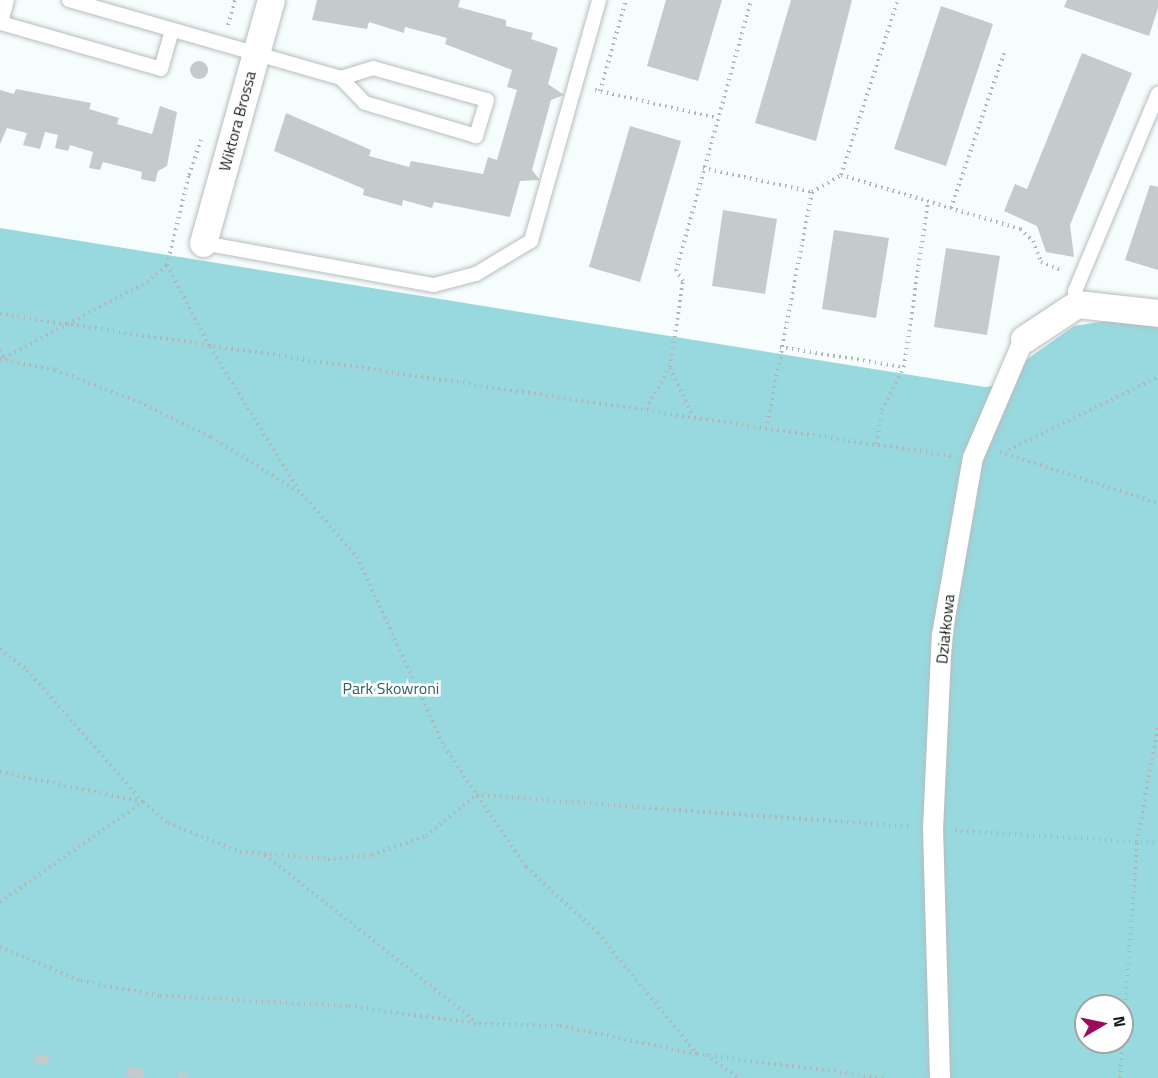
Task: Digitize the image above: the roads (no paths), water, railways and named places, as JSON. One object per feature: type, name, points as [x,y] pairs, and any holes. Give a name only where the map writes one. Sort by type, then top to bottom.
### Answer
[{"type":"street","name":"Wiktora Brossa","points":[[203,243],[271,0]]},
{"type":"street","points":[[1077,304],[1158,313]]},
{"type":"street","name":"Działkowa","points":[[940,1078],[933,830],[942,635],[973,458],[1023,339],[1077,304]]},
{"type":"lane","points":[[7,0],[1,23],[161,69],[172,30]]},
{"type":"lane","points":[[69,0],[255,56],[341,78],[373,68],[487,100],[476,136],[365,103],[341,78]]},
{"type":"lane","points":[[203,243],[434,285],[476,274],[531,241],[599,0]]},
{"type":"lane","points":[[1077,304],[1075,291],[1158,94]]},
{"type":"park label","name":"Park Skowroni","points":[[391,688]]}]
